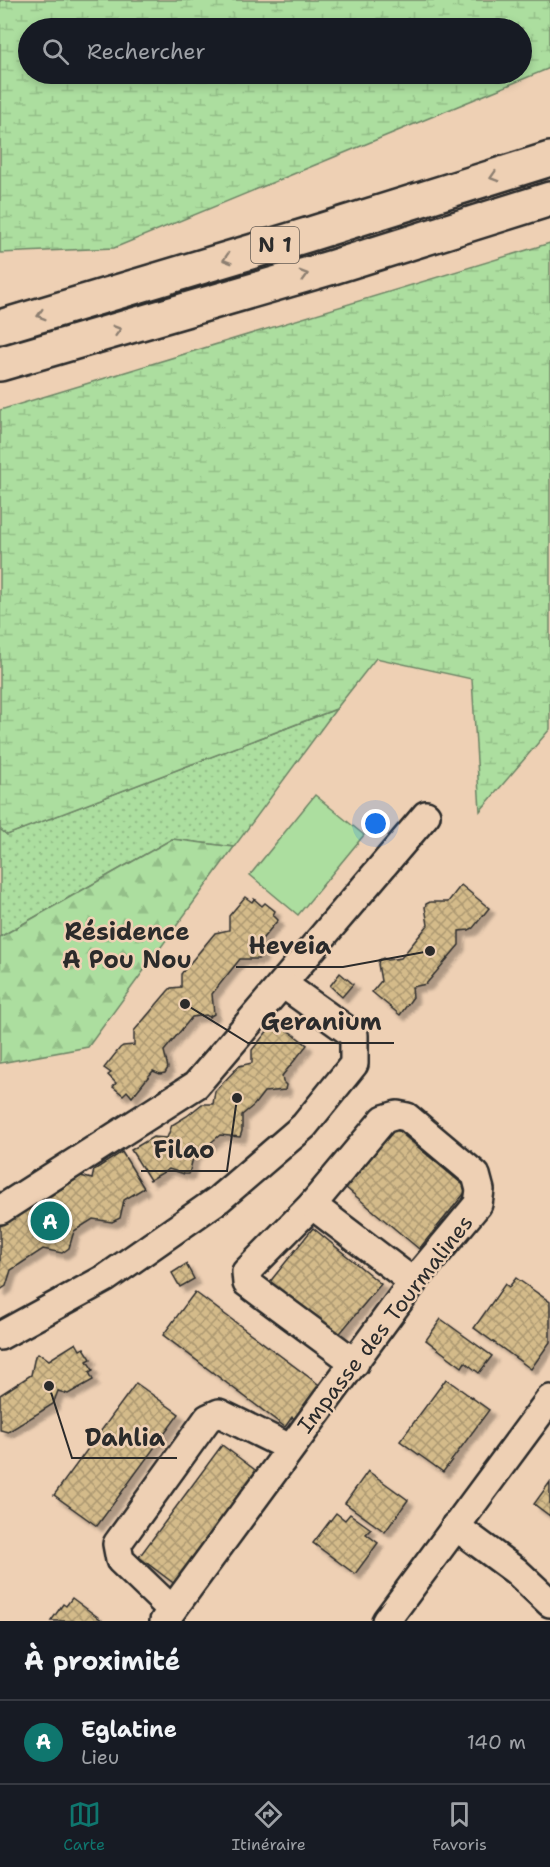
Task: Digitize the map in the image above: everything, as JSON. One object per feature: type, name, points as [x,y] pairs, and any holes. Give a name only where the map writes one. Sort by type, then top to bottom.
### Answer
[{"type":"main road","name":"N 1","points":[[0,327],[550,159]]},
{"type":"main road","name":"N 1","points":[[0,364],[333,267],[550,199]]},
{"type":"street","points":[[0,1210],[196,1085],[426,815]]},
{"type":"street","points":[[0,1336],[106,1278],[219,1199],[304,1126],[354,1064],[354,1035],[284,984]]},
{"type":"street","name":"Impasse des Tourmalines","points":[[168,1616],[355,1363],[413,1282],[478,1204],[480,1190],[476,1175],[408,1117],[397,1114],[384,1119],[312,1205],[246,1272],[247,1283],[355,1363]]},
{"type":"street","points":[[312,1205],[413,1282]]},
{"type":"street","points":[[386,1621],[550,1399]]},
{"type":"street","points":[[168,1616],[120,1560],[117,1544],[208,1418],[219,1413],[290,1448]]},
{"type":"street","points":[[455,1526],[516,1571],[550,1603]]},
{"type":"green space","points":[[0,0],[550,0],[550,68],[532,75],[532,18],[18,18],[18,84],[511,84],[114,248],[0,253]]},
{"type":"green space","points":[[550,243],[550,729],[480,811],[472,679],[376,658],[336,709],[7,835],[0,829],[0,410]]},
{"type":"green space","points":[[336,709],[234,847],[172,839],[0,937],[0,829],[7,835]]},
{"type":"green space","points":[[315,795],[364,835],[298,915],[250,875]]},
{"type":"green space","points":[[172,839],[234,847],[88,1047],[0,1063],[0,937]]},
{"type":"building","points":[[461,885],[489,908],[473,928],[459,931],[459,945],[426,984],[412,987],[413,997],[400,1015],[372,992],[381,981],[379,960],[401,958],[428,925],[426,904],[448,902]]},
{"type":"building","points":[[245,897],[252,902],[254,899],[262,906],[265,903],[275,911],[273,915],[278,920],[258,944],[262,953],[261,957],[240,959],[212,994],[214,1014],[209,1017],[206,1015],[192,1017],[164,1051],[168,1068],[165,1073],[160,1074],[153,1071],[132,1097],[127,1091],[123,1095],[113,1087],[116,1083],[108,1075],[111,1073],[104,1068],[120,1048],[134,1045],[134,1031],[171,988],[181,987],[181,974],[215,933],[229,930],[229,916]]},
{"type":"building","points":[[340,973],[353,984],[342,997],[330,986]]},
{"type":"building","points":[[273,1024],[279,1029],[282,1026],[307,1045],[282,1076],[286,1085],[285,1090],[264,1092],[242,1115],[240,1137],[220,1135],[194,1154],[189,1174],[169,1169],[150,1180],[131,1150],[153,1137],[167,1138],[172,1125],[202,1104],[213,1104],[215,1091],[239,1066],[252,1063],[252,1050]]},
{"type":"building","points":[[395,1128],[468,1189],[419,1249],[346,1188]]},
{"type":"building","points":[[122,1152],[144,1188],[124,1200],[120,1218],[112,1222],[93,1219],[74,1231],[69,1248],[62,1253],[43,1249],[11,1270],[6,1286],[0,1290],[0,1226],[31,1207],[41,1210],[44,1200],[81,1176],[92,1179],[94,1170]]},
{"type":"building","points":[[313,1228],[381,1284],[336,1338],[269,1283]]},
{"type":"building","points":[[186,1264],[194,1279],[180,1287],[172,1273]]},
{"type":"building","points":[[516,1278],[550,1302],[550,1342],[531,1369],[474,1328],[505,1284],[509,1287]]},
{"type":"building","points":[[195,1292],[326,1390],[301,1424],[292,1417],[285,1427],[163,1335]]},
{"type":"building","points":[[441,1319],[492,1356],[479,1373],[465,1362],[462,1367],[426,1340]]},
{"type":"building","points":[[76,1343],[80,1350],[84,1348],[91,1359],[87,1361],[93,1370],[89,1372],[93,1380],[68,1394],[58,1391],[53,1404],[8,1432],[0,1430],[0,1395],[31,1375],[35,1356],[42,1355],[49,1360]]},
{"type":"building","points":[[446,1379],[489,1410],[443,1472],[400,1441]]},
{"type":"building","points":[[136,1383],[179,1414],[97,1526],[54,1495]]},
{"type":"building","points":[[222,1445],[263,1476],[180,1588],[139,1557]]},
{"type":"building","points":[[368,1471],[408,1500],[385,1532],[345,1503]]},
{"type":"building","points":[[550,1482],[550,1516],[534,1504]]},
{"type":"building","points":[[336,1513],[345,1520],[350,1514],[371,1529],[366,1534],[378,1543],[355,1574],[313,1543]]},
{"type":"building","points":[[72,1598],[103,1621],[51,1621],[63,1604],[66,1606]]},
{"type":"place","name":"Heveia","points":[[430,951]]},
{"type":"place","name":"Geranium","points":[[185,1004]]},
{"type":"place","name":"Filao","points":[[237,1098]]},
{"type":"place","name":"Eglatine","points":[[50,1221]]},
{"type":"place","name":"Dahlia","points":[[49,1386]]},
{"type":"district","name":"Résidence A Pou Nou","points":[[127,946]]}]
